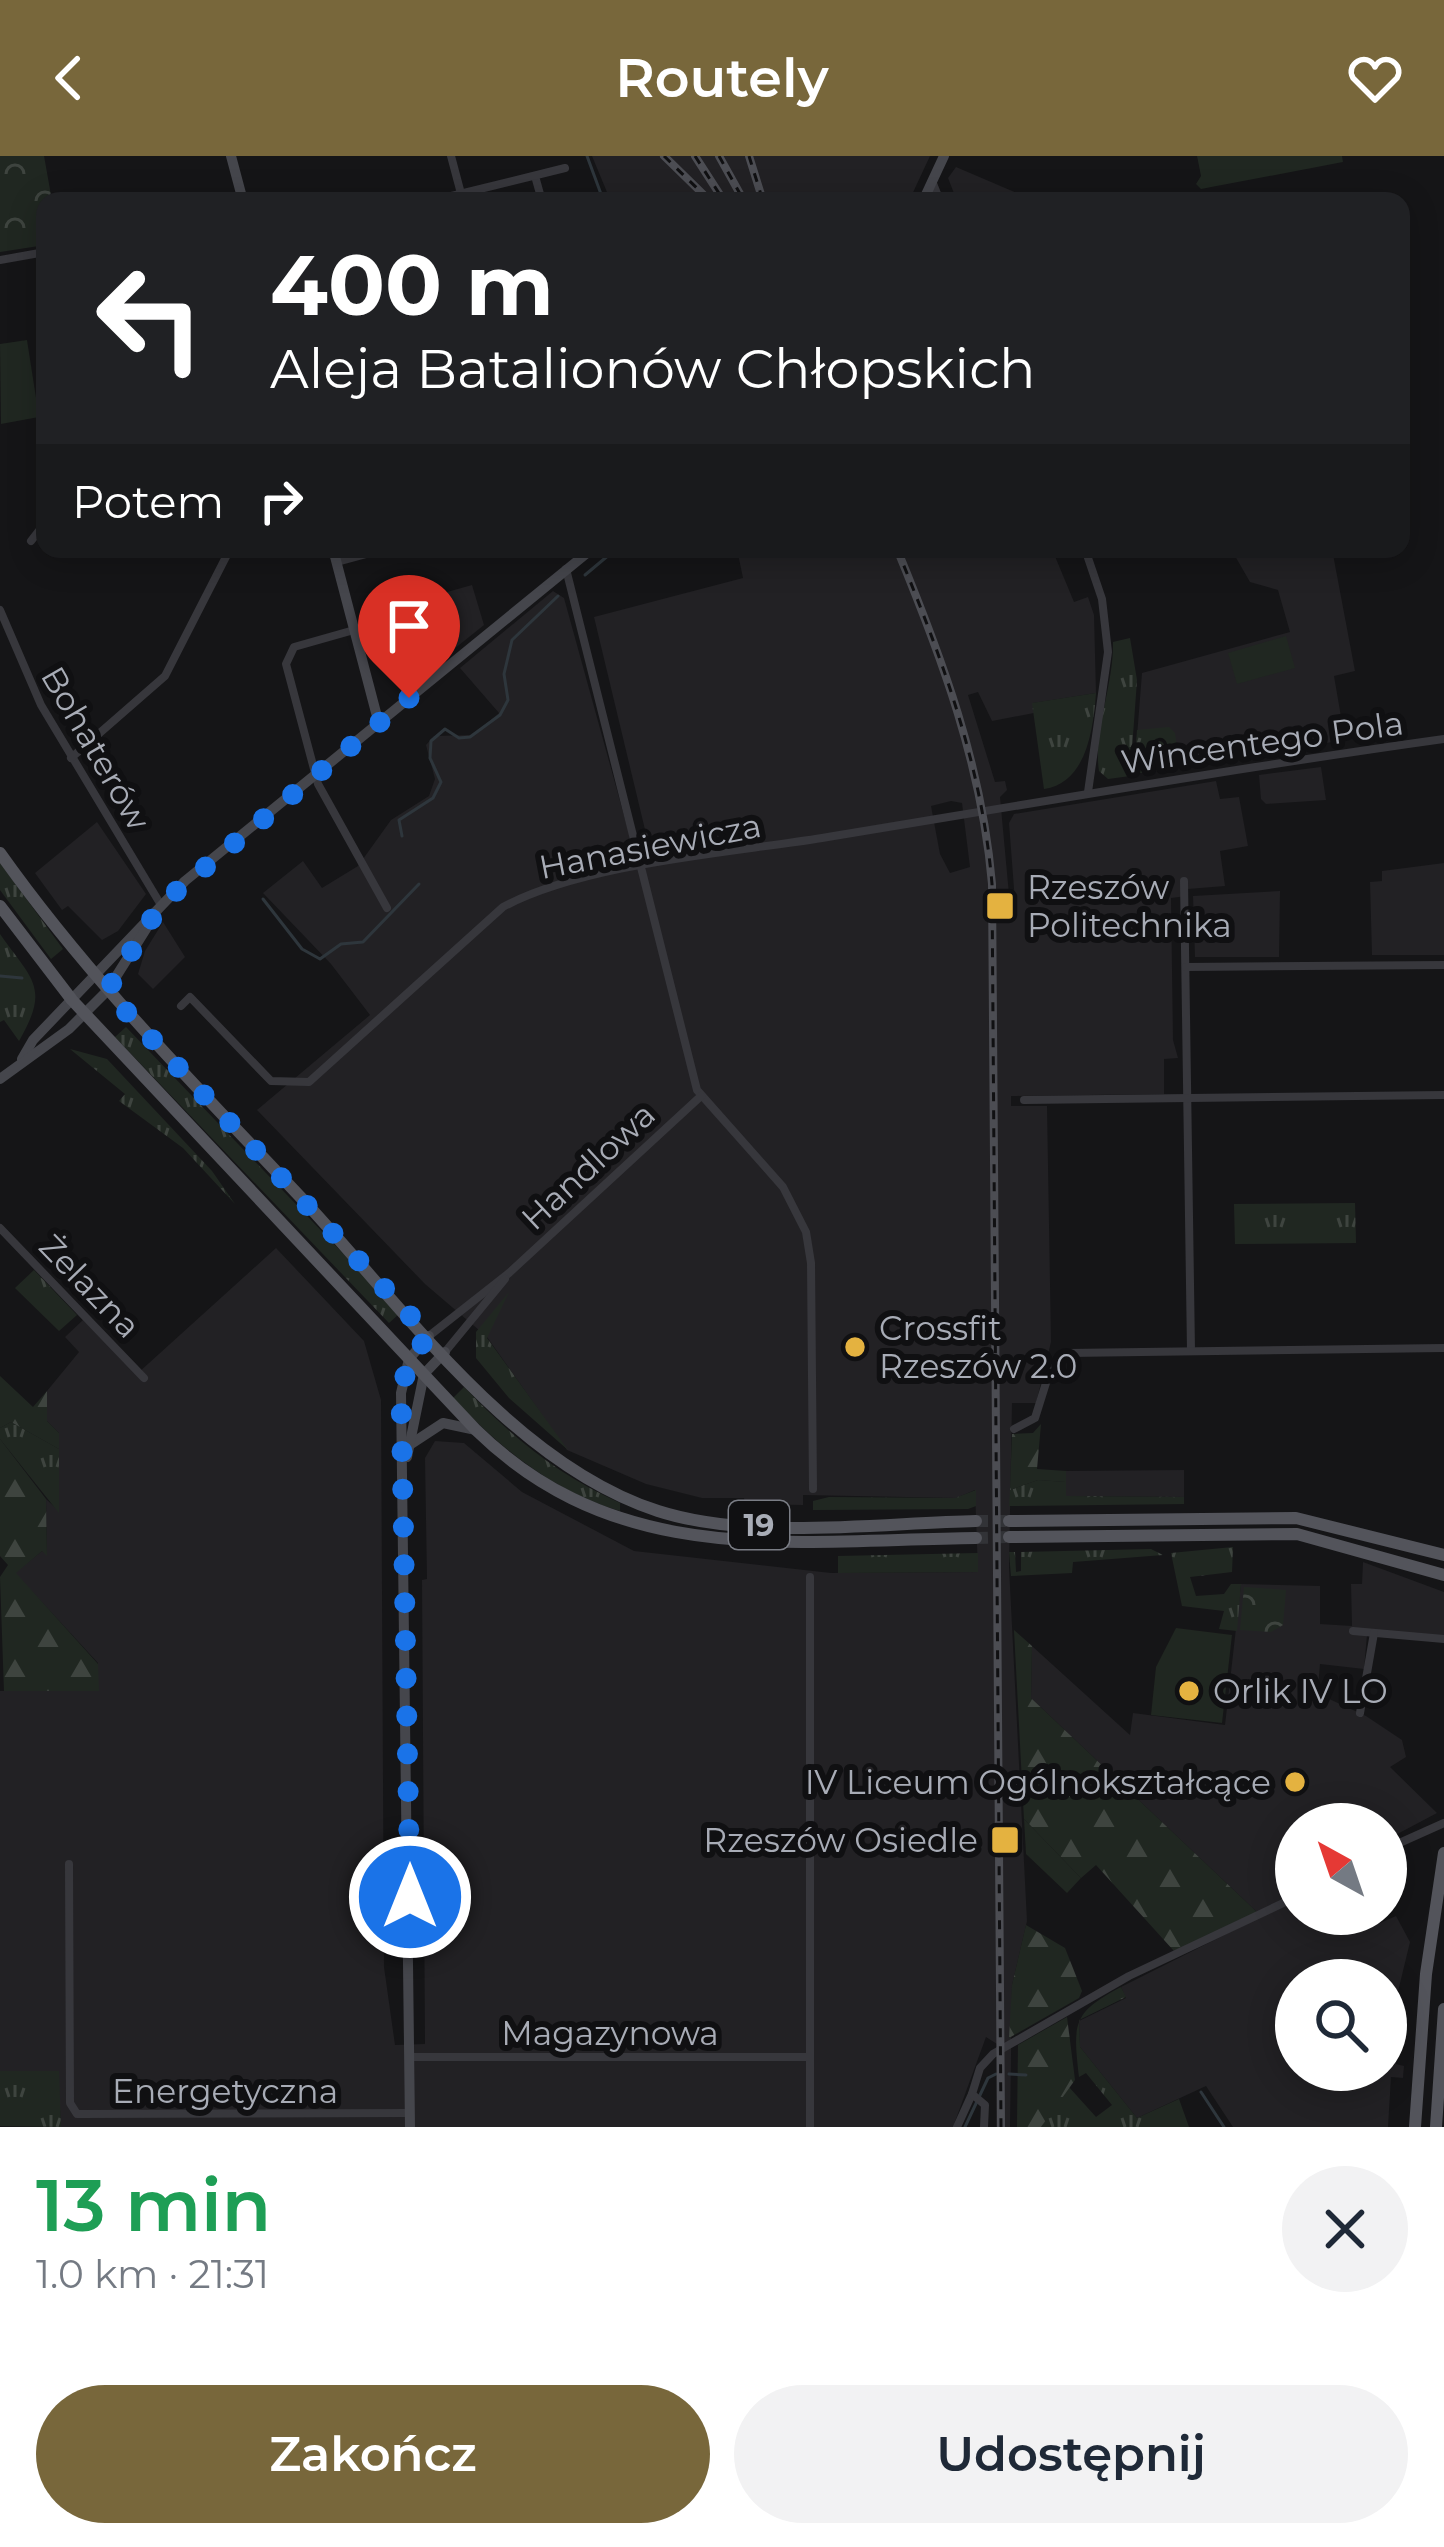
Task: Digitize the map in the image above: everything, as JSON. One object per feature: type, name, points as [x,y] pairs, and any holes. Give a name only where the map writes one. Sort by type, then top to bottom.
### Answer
[{"type":"main road","name":"19","points":[[0,853],[107,991],[429,1336],[556,1459],[618,1496],[667,1514],[760,1526],[976,1522]]},
{"type":"main road","name":"19","points":[[0,906],[72,1000],[476,1430],[557,1491],[650,1530],[742,1541],[976,1538]]},
{"type":"main road","points":[[1009,1521],[1295,1518],[1444,1555]]},
{"type":"main road","points":[[1009,1537],[1297,1534],[1444,1575]]},
{"type":"main road","points":[[1415,2127],[1444,1853]]},
{"type":"main road","points":[[1436,2127],[1444,2009]]},
{"type":"street","points":[[231,156],[241,192]]},
{"type":"street","points":[[451,156],[461,192]]},
{"type":"street","points":[[927,192],[944,156]]},
{"type":"street","points":[[479,192],[565,167]]},
{"type":"street","points":[[535,176],[539,192]]},
{"type":"street","points":[[932,181],[936,192]]},
{"type":"street","points":[[0,260],[36,254]]},
{"type":"street","points":[[31,541],[36,535]]},
{"type":"street","points":[[71,758],[165,676],[225,558]]},
{"type":"street","points":[[336,558],[379,724]]},
{"type":"street","points":[[22,1059],[33,1040],[161,904],[580,558]]},
{"type":"street","points":[[1088,558],[1102,599],[1108,652],[1088,792]]},
{"type":"street","points":[[566,569],[700,1096],[783,1187],[806,1232],[811,1263],[813,1489]]},
{"type":"street","name":"Bohaterów","points":[[0,610],[22,666],[71,758],[161,904]]},
{"type":"street","points":[[354,630],[294,647],[286,658],[315,775],[387,908]]},
{"type":"street","name":"Wincentego Pola","points":[[1088,792],[1444,739]]},
{"type":"street","name":"Hanasiewicza","points":[[181,1006],[190,997],[271,1081],[308,1082],[503,907],[551,888],[644,867],[1088,792]]},
{"type":"street","points":[[1184,881],[1191,1351]]},
{"type":"street","points":[[0,1078],[107,991],[161,904]]},
{"type":"street","points":[[1186,968],[1444,965]]},
{"type":"street","points":[[1024,1100],[1444,1095]]},
{"type":"street","name":"Handlowa","points":[[429,1336],[509,1273],[700,1096]]},
{"type":"street","name":"Żelazna","points":[[0,1228],[144,1378]]},
{"type":"street","name":"Handlowa","points":[[445,1352],[509,1273]]},
{"type":"street","points":[[410,2120],[401,1393],[409,1359],[429,1336]]},
{"type":"street","points":[[1014,1430],[1036,1418],[1051,1366],[1062,1355],[1444,1348]]},
{"type":"street","points":[[405,1466],[424,1374],[445,1352]]},
{"type":"street","points":[[411,1444],[443,1423],[476,1430]]},
{"type":"street","points":[[809,2127],[810,1576]]},
{"type":"street","points":[[1353,1631],[1444,1639]]},
{"type":"street","points":[[1360,1714],[1374,1633]]},
{"type":"street","points":[[1407,1840],[1444,1823]]},
{"type":"street","name":"Energetyczna","points":[[69,1864],[70,2096],[77,2114],[410,2120]]},
{"type":"street","points":[[957,2127],[976,2096],[983,2062],[1006,2045],[1129,1976],[1275,1907]]},
{"type":"street","name":"Magazynowa","points":[[410,2057],[809,2057]]},
{"type":"street","points":[[976,2096],[984,2127]]},
{"type":"shaded area","points":[[592,156],[930,156],[913,192],[607,192]]},
{"type":"shaded area","points":[[956,167],[1015,192],[953,192],[948,178]]},
{"type":"shaded area","points":[[739,558],[1056,558],[1074,602],[1088,597],[1094,615],[1096,693],[1033,703],[1034,713],[992,721],[978,692],[968,695],[995,782],[1005,781],[1007,790],[1000,797],[1011,916],[1016,915],[1009,823],[1014,814],[1216,781],[1220,799],[1239,797],[1248,846],[1220,851],[1225,886],[1188,889],[1187,896],[1171,898],[1173,1040],[1178,1058],[1164,1059],[1164,1094],[1011,1096],[1011,1106],[1047,1106],[1051,1342],[1036,1403],[1012,1403],[1009,1567],[1027,1921],[1012,1985],[1010,2127],[996,2127],[997,2044],[986,2037],[953,2127],[61,2127],[58,2071],[0,2071],[0,1691],[98,1691],[98,1663],[15,1573],[42,1551],[47,1554],[46,1499],[59,1511],[59,1433],[47,1421],[47,1391],[79,1352],[65,1337],[83,1320],[138,1373],[276,1248],[364,1341],[381,1400],[384,1967],[395,2045],[425,2044],[422,1580],[427,1579],[425,1458],[435,1441],[464,1443],[522,1492],[634,1551],[831,1573],[978,1572],[975,1490],[956,1498],[803,1495],[803,1505],[745,1504],[744,1498],[702,1498],[646,1484],[567,1450],[487,1337],[425,1284],[257,1110],[370,1015],[331,964],[263,893],[303,861],[322,888],[358,866],[391,820],[429,796],[435,779],[426,745],[434,736],[473,735],[499,713],[460,668],[553,591],[564,598],[636,859],[682,852],[680,842],[661,848],[647,838],[594,617],[743,578]],"holes":[[[962,803],[970,867],[950,873],[940,854],[931,806]]]},
{"type":"shaded area","points":[[1236,558],[1334,558],[1355,671],[1334,676],[1345,740],[1190,765],[1188,759],[1173,762],[1173,768],[1134,774],[1142,673],[1290,632],[1278,590],[1250,582]]},
{"type":"shaded area","points":[[472,585],[484,625],[454,649],[440,594]]},
{"type":"shaded area","points":[[1321,767],[1326,800],[1266,804],[1261,799],[1259,775]]},
{"type":"shaded area","points":[[97,822],[146,894],[118,931],[102,940],[68,906],[62,910],[35,873]]},
{"type":"shaded area","points":[[1444,863],[1444,955],[1372,955],[1370,882],[1382,881],[1382,871]]},
{"type":"shaded area","points":[[1280,891],[1279,957],[1195,957],[1193,896]]},
{"type":"shaded area","points":[[163,922],[185,957],[153,989],[138,974],[145,951]]},
{"type":"shaded area","points":[[1184,1470],[1184,1497],[1065,1496],[1066,1471]]},
{"type":"shaded area","points":[[1363,1562],[1444,1592],[1444,1636],[1367,1635],[1364,1669],[1320,1664],[1317,1699],[1325,1697],[1366,1716],[1402,1740],[1406,1757],[1390,1767],[1437,1813],[1407,1829],[1407,1803],[1275,1803],[1275,1905],[1258,1913],[1031,1698],[1032,1646],[1130,1735],[1133,1713],[1225,1725],[1241,1584],[1320,1586],[1320,1624],[1352,1626],[1351,1584],[1362,1584]]},
{"type":"shaded area","points":[[1275,1910],[1275,1935],[1406,1935],[1410,1942],[1406,1959],[1275,1959],[1275,2091],[1390,2091],[1388,2127],[1233,2127],[1206,2086],[1137,2118],[1080,2047],[1079,2021],[1126,1998],[1121,1987]]},
{"type":"green space","points":[[0,156],[44,156],[50,192],[36,192],[36,246],[0,252]]},
{"type":"green space","points":[[1197,156],[1342,156],[1343,162],[1201,189],[1196,184],[1201,176]]},
{"type":"green space","points":[[27,340],[36,418],[1,424],[0,344]]},
{"type":"green space","points":[[1286,636],[1295,668],[1237,684],[1228,653]]},
{"type":"green space","points":[[1130,638],[1137,680],[1130,776],[1108,779],[1099,771],[1098,756],[1113,642]]},
{"type":"green space","points":[[1096,693],[1093,723],[1078,766],[1058,785],[1044,789],[1032,703]]},
{"type":"green space","points":[[1169,727],[1175,733],[1179,761],[1173,768],[1134,774],[1137,730]]},
{"type":"green space","points":[[0,863],[63,949],[51,959],[0,890]]},
{"type":"green space","points":[[0,934],[34,985],[34,1008],[19,1041],[4,1020],[0,1022]]},
{"type":"green space","points":[[126,1027],[400,1313],[389,1323],[115,1037]]},
{"type":"green space","points":[[70,1049],[107,1059],[212,1171],[235,1204],[183,1148],[119,1101],[125,1094]]},
{"type":"green space","points":[[1355,1203],[1356,1243],[1235,1244],[1234,1204]]},
{"type":"green space","points":[[34,1270],[77,1315],[59,1331],[15,1288]]},
{"type":"green space","points":[[509,1292],[487,1338],[568,1450],[509,1398],[476,1358],[476,1332]]},
{"type":"green space","points":[[0,1376],[33,1407],[47,1391],[47,1421],[59,1433],[59,1449],[11,1422],[0,1428]]},
{"type":"green space","points":[[464,1387],[536,1453],[620,1503],[620,1511],[573,1492],[509,1451],[453,1398]]},
{"type":"green space","points":[[11,1422],[59,1449],[59,1513],[0,1439],[0,1428]]},
{"type":"green space","points":[[1041,1424],[1037,1469],[1066,1471],[1066,1482],[1038,1480],[1010,1490],[1012,1434],[1033,1433]]},
{"type":"green space","points":[[0,1439],[46,1499],[47,1556],[42,1551],[16,1573],[98,1664],[99,1691],[4,1691],[0,1577],[8,1565],[0,1556]]},
{"type":"green space","points":[[1038,1480],[1066,1482],[1066,1496],[1184,1497],[1184,1504],[1009,1506],[1010,1490]]},
{"type":"green space","points":[[976,1490],[976,1506],[968,1509],[813,1510],[813,1501],[829,1497],[955,1498]]},
{"type":"green space","points":[[1233,1547],[1232,1572],[1190,1577],[1196,1596],[1224,1594],[1231,1584],[1241,1584],[1237,1631],[1219,1629],[1224,1611],[1182,1606],[1171,1553]]},
{"type":"green space","points":[[1151,1549],[1163,1555],[1073,1562],[1072,1573],[1011,1576],[1009,1552],[1015,1552],[1016,1572],[1021,1571],[1021,1552]]},
{"type":"green space","points":[[978,1553],[978,1572],[838,1573],[838,1556]]},
{"type":"green space","points":[[1244,1587],[1286,1590],[1283,1625],[1271,1632],[1240,1630]]},
{"type":"green space","name":"Orlik IV LO","points":[[1176,1628],[1232,1635],[1222,1723],[1151,1715],[1156,1667]]},
{"type":"green space","points":[[1014,1630],[1032,1646],[1031,1698],[1258,1913],[1174,1951],[1096,1865],[1081,1878],[1024,1819]]},
{"type":"green space","points":[[1024,1819],[1081,1878],[1067,1893],[1026,1854]]},
{"type":"green space","points":[[1026,1925],[1065,1948],[1082,1991],[1079,1998],[1009,2038],[1012,1985]]},
{"type":"green space","points":[[1121,1987],[1126,1997],[1081,2019],[1093,2004]]},
{"type":"green space","points":[[1067,2017],[1075,2080],[1041,2127],[1017,2127],[1018,2045]]},
{"type":"green space","points":[[1079,2023],[1080,2047],[1137,2118],[1179,2099],[1189,2127],[1041,2127],[1068,2086],[1096,2117],[1112,2105],[1086,2073],[1079,2077]]},
{"type":"green space","points":[[0,2071],[59,2071],[61,2127],[0,2126]]},
{"type":"waterway","points":[[587,156],[600,192]]},
{"type":"waterway","points":[[585,575],[605,558]]},
{"type":"waterway","points":[[402,836],[399,820],[433,798],[441,782],[430,758],[431,741],[445,729],[459,738],[470,737],[500,715],[508,700],[504,674],[512,640],[558,596]]},
{"type":"waterway","points":[[263,899],[302,949],[320,959],[341,944],[363,942],[419,884]]},
{"type":"waterway","points":[[0,976],[22,978]]},
{"type":"waterway","points":[[965,2127],[988,2078],[996,2074]]},
{"type":"waterway","points":[[1009,2074],[1026,2075]]},
{"type":"waterway","points":[[1201,2092],[1224,2127]]},
{"type":"tunnel","points":[[976,1521],[1009,1521]]},
{"type":"tunnel","points":[[976,1538],[1009,1537]]},
{"type":"railway","points":[[664,156],[701,192]]},
{"type":"railway","points":[[695,156],[718,192]]},
{"type":"railway","points":[[719,156],[739,192]]},
{"type":"railway","points":[[749,156],[760,192]]},
{"type":"railway","points":[[901,558],[958,713],[979,797],[992,884],[1001,2127]]},
{"type":"place","name":"Rzeszów Politechnika","points":[[1000,906]]},
{"type":"place","name":"Crossfit Rzeszów 2.0","points":[[855,1347]]},
{"type":"place","name":"Orlik IV LO","points":[[1189,1691]]},
{"type":"place","name":"IV Liceum Ogólnokształcące","points":[[1295,1782]]},
{"type":"place","name":"Rzeszów Osiedle","points":[[1005,1840]]},
{"type":"route","points":[[409,698],[161,904],[107,991],[429,1336],[409,1359],[401,1393],[410,1897]]}]
